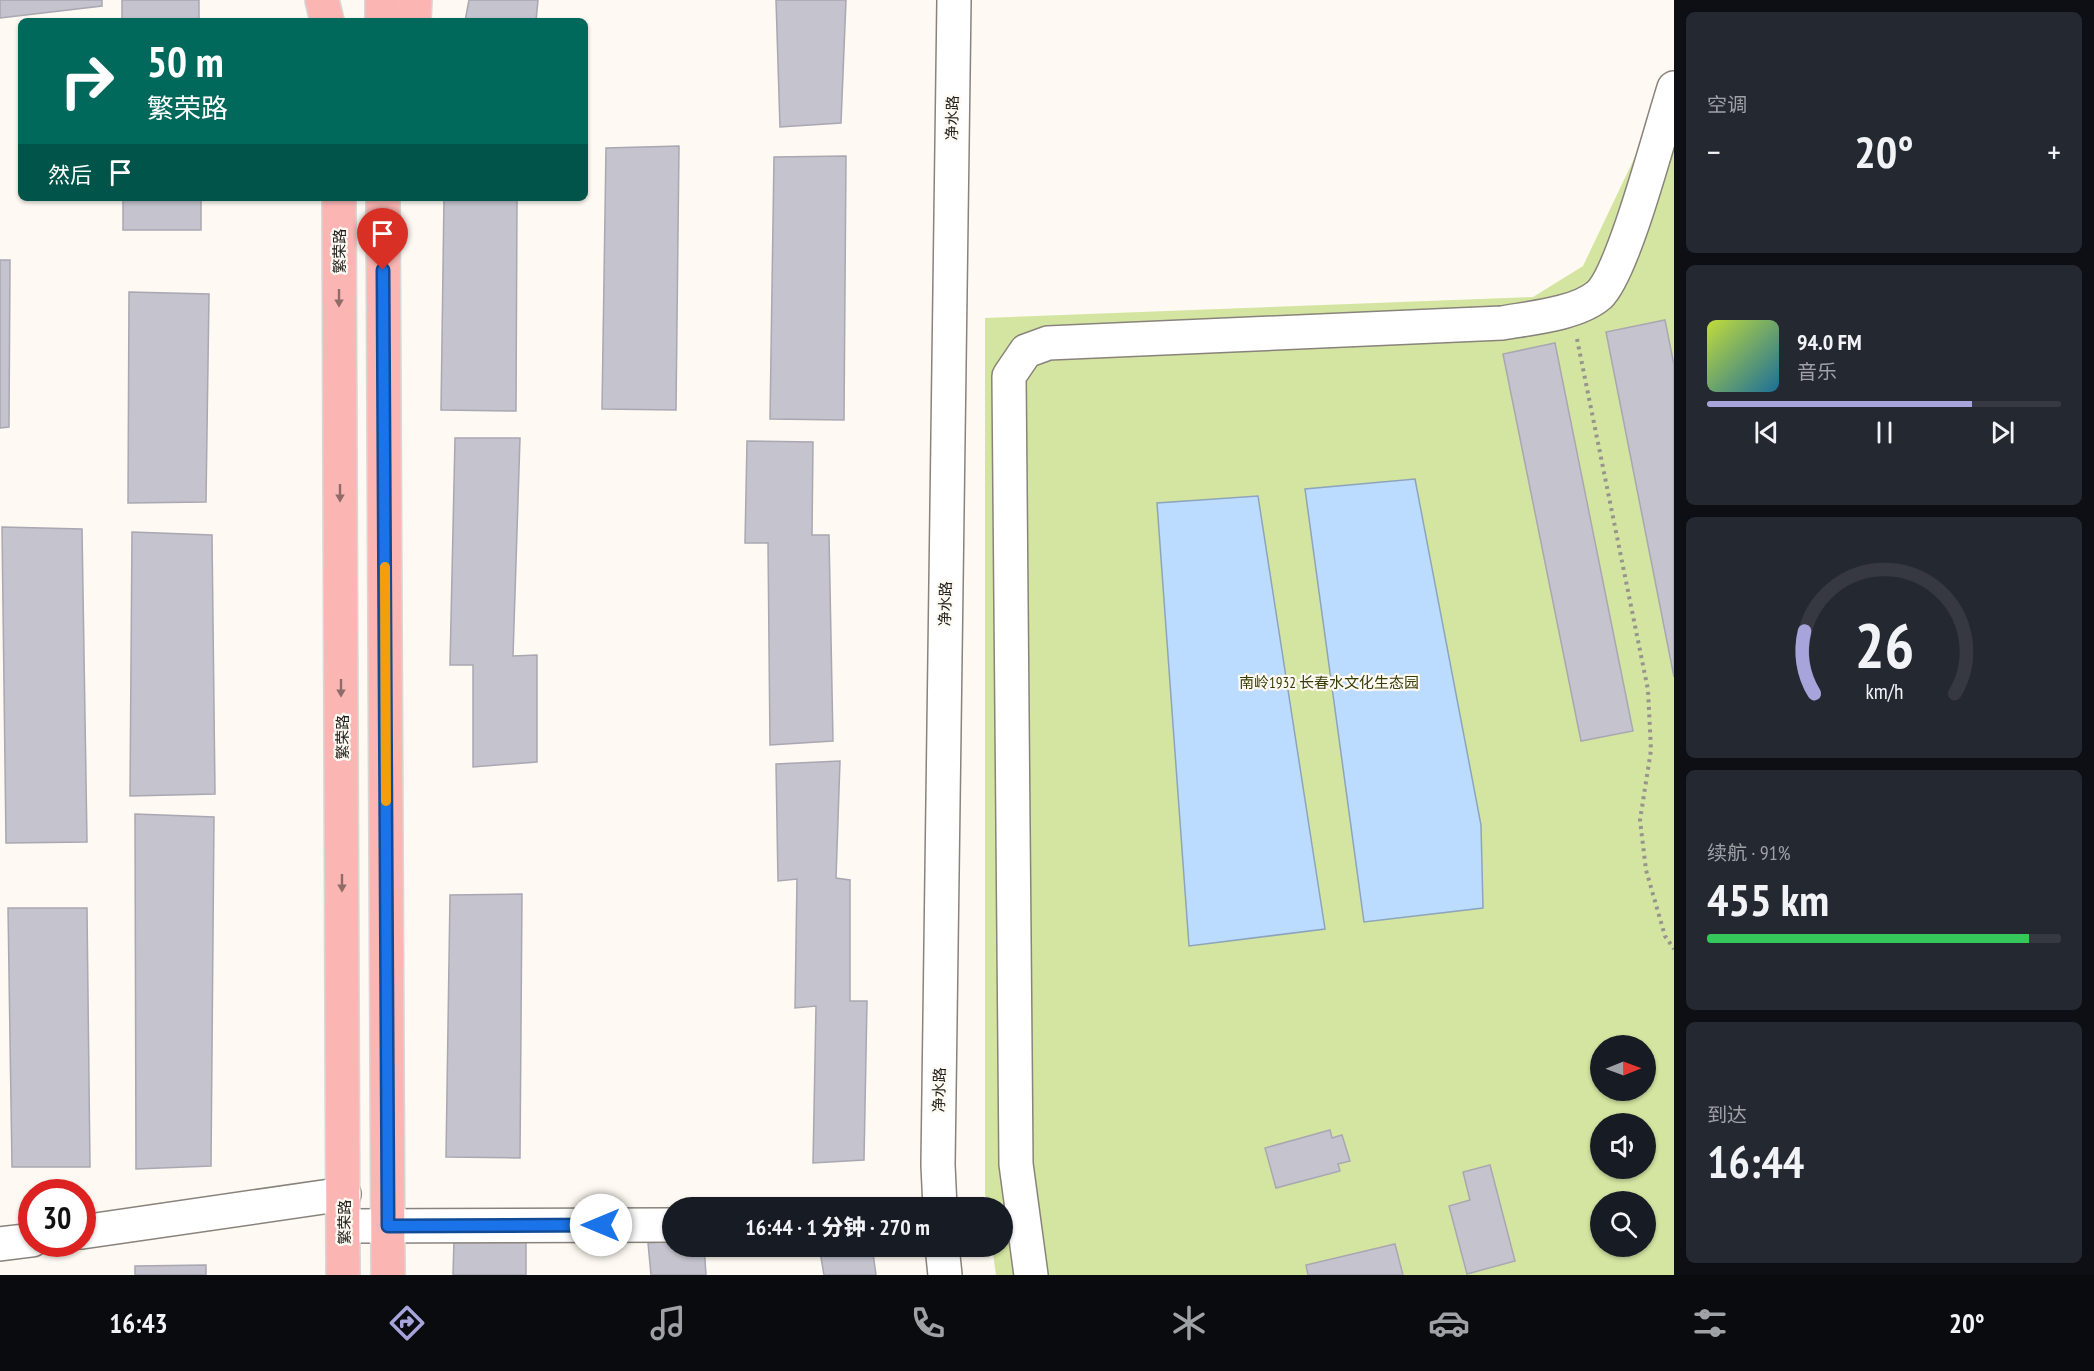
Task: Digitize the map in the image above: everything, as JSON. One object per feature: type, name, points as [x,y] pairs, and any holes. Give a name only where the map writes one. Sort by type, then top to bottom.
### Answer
[{"type":"main road","points":[[322,0],[326,18]]},
{"type":"main road","points":[[338,0],[338,18]]},
{"type":"main road","points":[[382,0],[382,18]]},
{"type":"main road","points":[[414,18],[415,0]]},
{"type":"main road","name":"繁荣路","points":[[339,201],[343,1275]]},
{"type":"main road","points":[[383,201],[388,1275]]},
{"type":"street","name":"净水路","points":[[940,1197],[938,1164],[954,0]]},
{"type":"street","points":[[1031,1275],[1016,1164],[1010,376],[1026,351],[1048,343],[1502,323],[1571,309],[1599,295],[1617,266],[1674,88]]},
{"type":"street","points":[[96,1230],[344,1194]]},
{"type":"street","points":[[344,1226],[662,1225]]},
{"type":"street","points":[[0,1244],[18,1242]]},
{"type":"street","points":[[943,1257],[945,1275]]},
{"type":"path","points":[[1571,309],[1648,690],[1651,750],[1640,820],[1646,870],[1665,936],[1674,949]]},
{"type":"green space","name":"南岭1932 长春水文化生态园","points":[[1674,75],[1674,1275],[996,1275],[993,1257],[1013,1257],[1013,1197],[985,1197],[985,1194],[985,318],[1533,297],[1583,266]]},
{"type":"water","points":[[1415,479],[1481,825],[1483,908],[1364,922],[1305,489]]},
{"type":"water","points":[[1258,496],[1325,929],[1189,946],[1157,503]]},
{"type":"building","points":[[0,0],[102,0],[102,6],[0,18]]},
{"type":"building","points":[[122,0],[199,0],[199,18],[122,18]]},
{"type":"building","points":[[469,0],[538,0],[536,18],[466,18]]},
{"type":"building","points":[[776,0],[846,0],[841,123],[780,127]]},
{"type":"building","points":[[679,146],[676,410],[602,409],[606,148]]},
{"type":"building","points":[[846,156],[844,420],[770,419],[774,157]]},
{"type":"building","points":[[123,201],[201,201],[201,230],[123,230]]},
{"type":"building","points":[[444,201],[517,201],[516,411],[441,410]]},
{"type":"building","points":[[0,260],[10,260],[9,427],[0,428]]},
{"type":"building","points":[[129,292],[209,294],[206,502],[128,503]]},
{"type":"building","points":[[1665,320],[1674,365],[1674,677],[1606,332]]},
{"type":"building","points":[[1555,343],[1633,731],[1581,741],[1503,354]]},
{"type":"building","points":[[455,438],[520,438],[513,656],[537,655],[537,762],[473,767],[473,665],[450,665]]},
{"type":"building","points":[[747,441],[813,442],[812,535],[829,535],[833,741],[770,745],[768,543],[745,543]]},
{"type":"building","points":[[2,527],[82,529],[87,842],[6,843]]},
{"type":"building","points":[[132,532],[212,535],[215,794],[130,796]]},
{"type":"building","points":[[840,761],[836,878],[850,880],[850,1001],[867,1001],[864,1160],[813,1163],[816,1006],[795,1008],[797,879],[778,881],[776,764]]},
{"type":"building","points":[[135,814],[214,817],[211,1166],[136,1169]]},
{"type":"building","points":[[522,894],[520,1158],[446,1157],[450,895]]},
{"type":"building","points":[[8,908],[87,908],[90,1167],[12,1167]]},
{"type":"building","points":[[1330,1130],[1332,1138],[1342,1135],[1350,1161],[1338,1164],[1340,1171],[1276,1188],[1265,1148]]},
{"type":"building","points":[[1490,1165],[1515,1261],[1467,1274],[1449,1206],[1470,1200],[1463,1172]]},
{"type":"building","points":[[526,1239],[526,1275],[453,1275],[454,1240]]},
{"type":"building","points":[[662,1242],[662,1257],[705,1257],[706,1275],[651,1275],[648,1243]]},
{"type":"building","points":[[1395,1244],[1403,1275],[1308,1275],[1306,1265]]},
{"type":"building","points":[[821,1257],[874,1257],[876,1275],[824,1275]]},
{"type":"building","points":[[206,1265],[206,1275],[135,1275],[135,1266]]},
{"type":"slow traffic","points":[[385,567],[386,801]]},
{"type":"route","points":[[383,270],[388,1226],[601,1225]]}]
